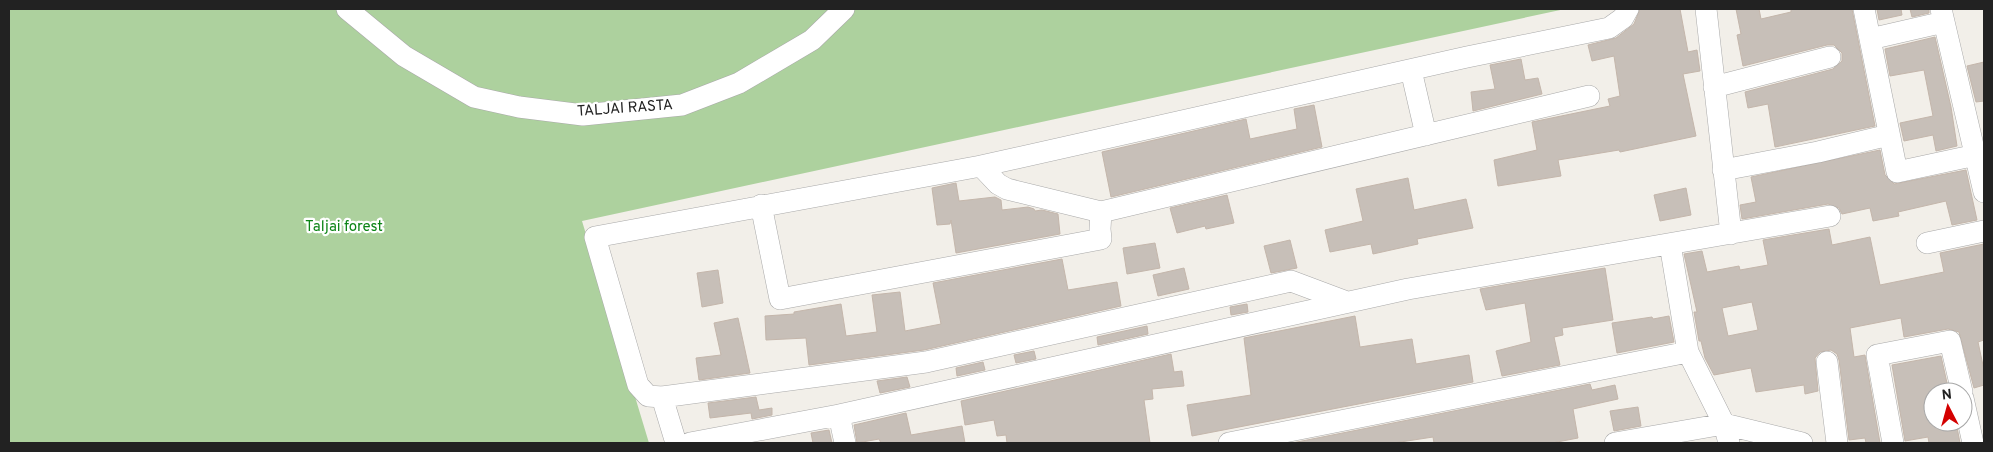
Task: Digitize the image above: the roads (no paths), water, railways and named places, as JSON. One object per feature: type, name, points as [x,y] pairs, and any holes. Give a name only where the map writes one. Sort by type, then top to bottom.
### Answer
[{"type":"street","name":"TALJAI RASTA","points":[[348,9],[404,56],[474,97],[519,107],[583,115],[682,105],[738,83],[812,40],[844,9]]},
{"type":"street","points":[[1347,302],[1291,281],[926,362],[662,397],[648,396],[638,385],[595,237],[980,166],[1609,28],[1623,18],[1628,9]]},
{"type":"street","points":[[1706,9],[1731,234]]},
{"type":"street","points":[[1864,9],[1897,172],[1976,155]]},
{"type":"street","points":[[1870,39],[1942,15],[1984,192]]},
{"type":"street","points":[[1714,87],[1830,58]]},
{"type":"street","points":[[1411,70],[1426,135]]},
{"type":"street","points":[[980,166],[998,184],[1007,188],[1101,212],[1589,96]]},
{"type":"street","points":[[1723,170],[1818,152],[1889,135]]},
{"type":"street","points":[[762,205],[780,299],[1102,238],[1100,229],[1101,212]]},
{"type":"street","points":[[690,443],[839,415],[1408,289],[1830,216]]},
{"type":"street","points":[[1927,243],[1984,231]]},
{"type":"street","points":[[1670,244],[1688,352],[1727,434]]},
{"type":"street","points":[[1893,443],[1877,355],[1950,341],[1960,382]]},
{"type":"street","points":[[1229,443],[1688,352]]},
{"type":"street","points":[[1827,362],[1837,443]]},
{"type":"street","points":[[662,397],[676,443]]},
{"type":"street","points":[[839,415],[845,443]]},
{"type":"street","points":[[1973,428],[1977,440]]},
{"type":"street","points":[[1615,443],[1727,434],[1802,443]]},
{"type":"park label","name":"Taljai forest","points":[[344,227]]}]
